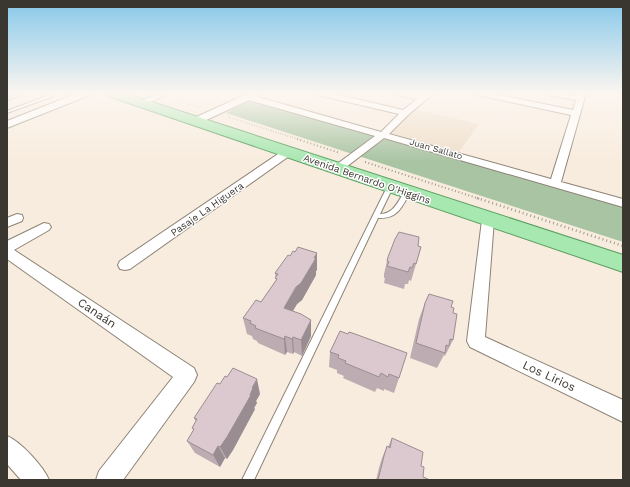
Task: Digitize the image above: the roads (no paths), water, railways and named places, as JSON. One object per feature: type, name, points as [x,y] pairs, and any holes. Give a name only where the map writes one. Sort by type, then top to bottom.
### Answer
[{"type":"main road","name":"Avenida Bernardo O'Higgins","points":[[203,116],[288,152],[345,163],[390,187],[623,264]]},
{"type":"main road","name":"Avenida Bernardo O'Higgins","points":[[206,117],[623,252]]},
{"type":"street","points":[[7,125],[30,116]]},
{"type":"street","name":"Juan Sallato","points":[[323,116],[623,203]]},
{"type":"street","points":[[345,163],[384,134],[402,116]]},
{"type":"street","points":[[555,184],[575,116]]},
{"type":"street","name":"Pasaje La Higuera","points":[[125,265],[288,152]]},
{"type":"street","name":"Los Lirios","points":[[488,220],[476,341],[623,411]]},
{"type":"street","points":[[7,246],[44,227]]},
{"type":"street","name":"Canaán","points":[[7,252],[187,375],[108,480]]},
{"type":"street","points":[[7,447],[37,480]]},
{"type":"lane","points":[[248,480],[390,187]]},
{"type":"lane","points":[[376,216],[386,216],[394,213],[407,192]]}]
